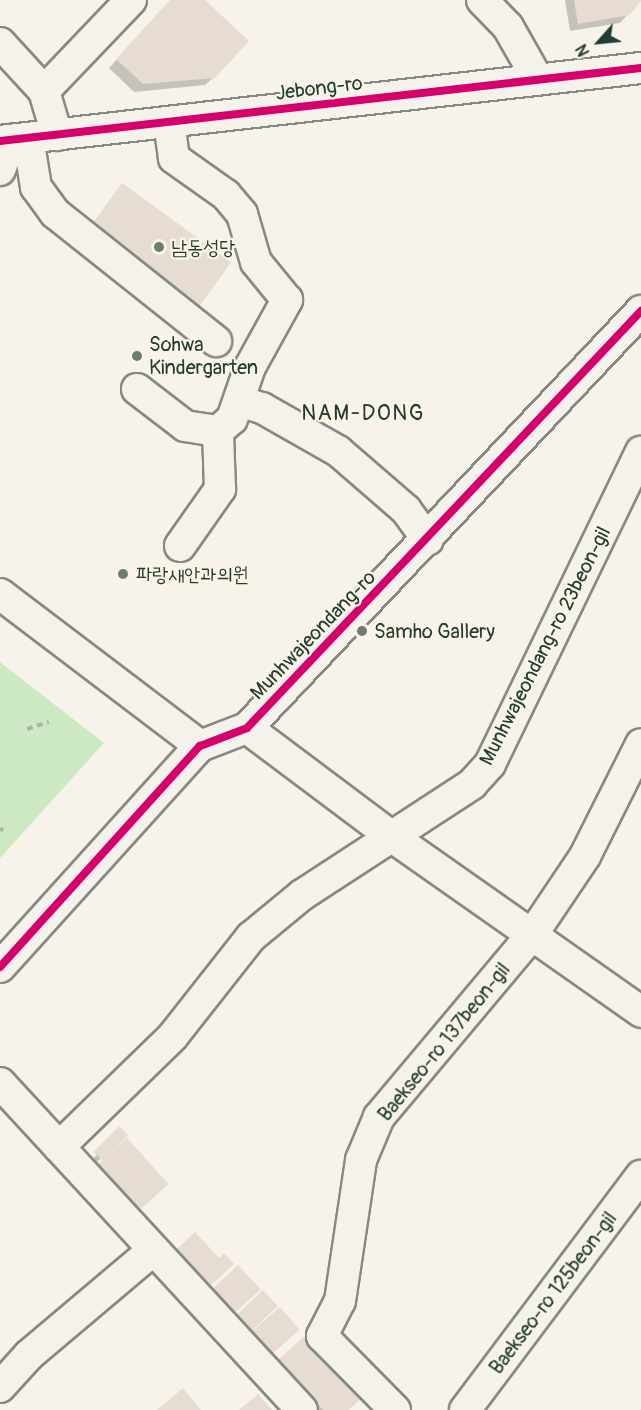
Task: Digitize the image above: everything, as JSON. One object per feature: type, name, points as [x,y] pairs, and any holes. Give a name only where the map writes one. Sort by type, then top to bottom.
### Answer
[{"type":"street","points":[[0,170],[24,138],[44,91],[131,0]]},
{"type":"street","points":[[482,0],[508,27],[537,78]]},
{"type":"street","points":[[0,43],[44,91]]},
{"type":"street","name":"Jebong-ro","points":[[24,138],[641,68]]},
{"type":"street","points":[[169,122],[174,158],[226,195],[242,214],[256,262],[287,300],[250,367],[241,402],[218,431],[220,489],[180,546]]},
{"type":"street","points":[[24,138],[36,187],[55,213],[216,341]]},
{"type":"street","name":"Munhwajeondang-ro","points":[[0,967],[200,746],[247,728],[428,540],[641,310]]},
{"type":"street","points":[[137,390],[185,426],[218,431]]},
{"type":"street","points":[[241,402],[262,408],[338,451],[405,510],[428,540]]},
{"type":"street","name":"Munhwajeondang-ro 23beon-gil","points":[[59,1147],[204,1002],[251,937],[302,895],[472,784],[490,764],[641,452]]},
{"type":"street","points":[[0,594],[200,746]]},
{"type":"street","points":[[247,728],[391,837],[534,932],[641,1012]]},
{"type":"street","name":"Baekseo-ro 137beon-gil","points":[[395,1410],[322,1336],[340,1301],[361,1160],[380,1117],[534,932],[585,856],[641,744]]},
{"type":"street","points":[[0,1083],[151,1251],[302,1410]]},
{"type":"street","name":"Baekseo-ro 125beon-gil","points":[[465,1410],[641,1176]]},
{"type":"street","points":[[0,1387],[151,1251]]},
{"type":"path","points":[[27,729],[49,722]]},
{"type":"green space","points":[[0,662],[104,743],[0,858]]},
{"type":"building","points":[[170,0],[205,0],[249,41],[215,78],[143,84],[116,59]]},
{"type":"building","points":[[574,0],[641,1],[630,15],[578,24]]},
{"type":"building","name":"남동성당","points":[[122,183],[231,262],[197,310],[87,231]]},
{"type":"building","points":[[119,1126],[128,1135],[103,1161],[94,1151]]},
{"type":"building","points":[[127,1138],[168,1184],[139,1211],[97,1165]]},
{"type":"building","points":[[195,1232],[219,1258],[224,1253],[234,1264],[208,1288],[174,1252]]},
{"type":"building","points":[[238,1265],[261,1289],[233,1315],[210,1291]]},
{"type":"building","points":[[263,1290],[278,1306],[250,1332],[235,1316]]},
{"type":"building","points":[[280,1307],[300,1330],[271,1355],[251,1332]]},
{"type":"building","points":[[309,1332],[366,1394],[349,1410],[323,1410],[278,1360]]},
{"type":"building","points":[[183,1388],[201,1410],[157,1410]]},
{"type":"building","points":[[258,1394],[272,1410],[239,1410]]},
{"type":"cycle path","points":[[0,141],[641,68]]},
{"type":"cycle path","points":[[0,967],[200,746],[247,728],[641,311]]},
{"type":"place","name":"남동성당","points":[[159,247]]},
{"type":"place","name":"Sohwa Kindergarten","points":[[137,356]]},
{"type":"place","name":"파랑새안과의원","points":[[123,574]]},
{"type":"place","name":"Samho Gallery","points":[[362,631]]},
{"type":"district","name":"NAM-DONG","points":[[363,414]]}]
